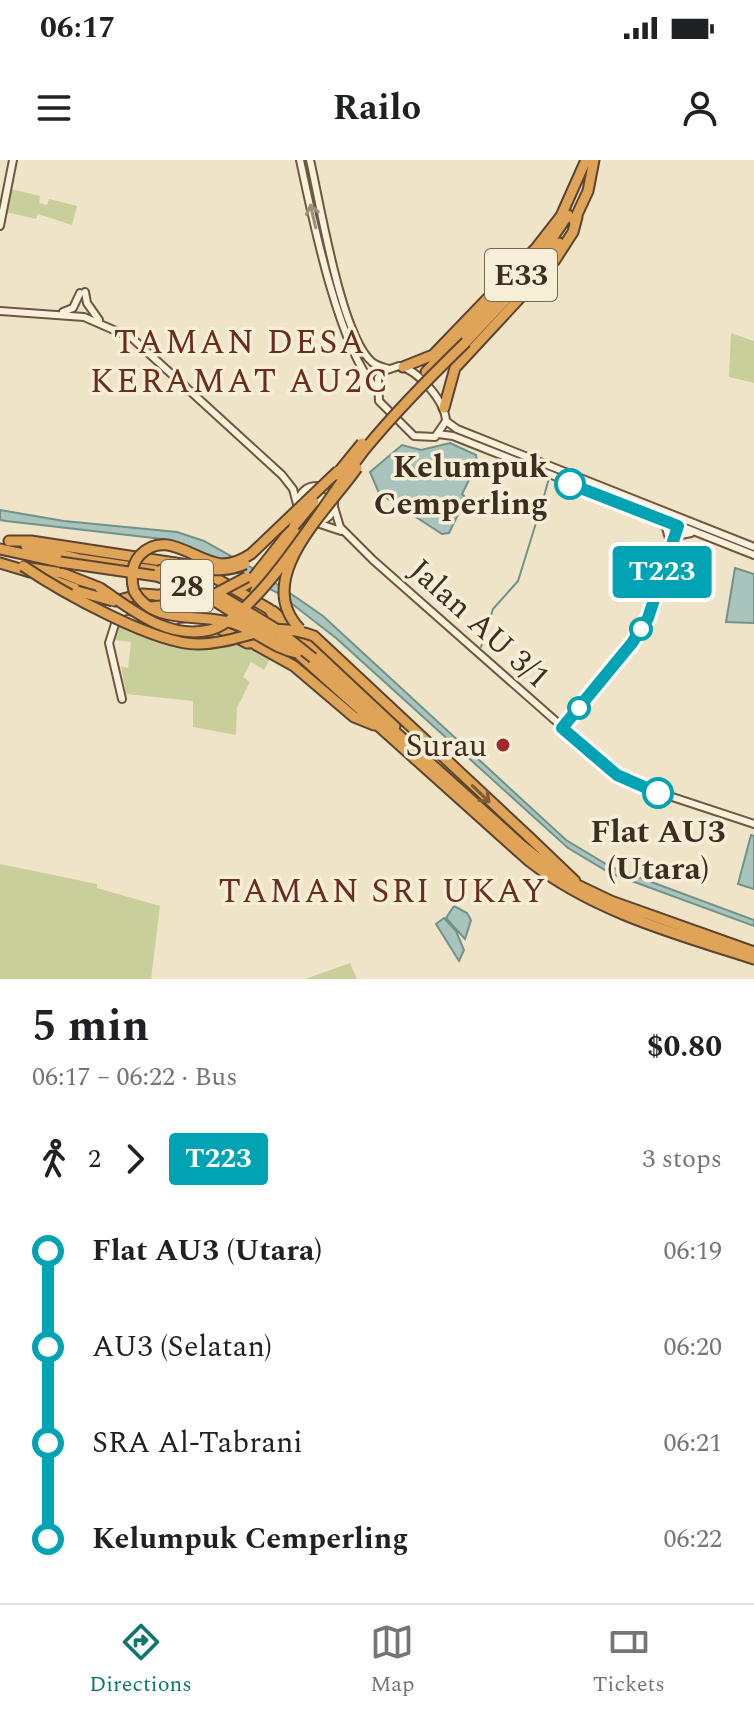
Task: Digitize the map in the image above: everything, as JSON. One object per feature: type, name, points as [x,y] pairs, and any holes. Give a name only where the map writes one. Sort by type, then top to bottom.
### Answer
[{"type":"highway","name":"E33","points":[[364,450],[549,257],[577,217],[590,160]]},
{"type":"highway","name":"E33","points":[[338,471],[426,372],[543,252],[575,201],[590,160]]},
{"type":"highway","points":[[403,367],[433,355],[536,248],[566,207],[590,160]]},
{"type":"highway","points":[[444,408],[455,368],[555,260],[573,232],[577,217]]},
{"type":"highway","points":[[5,564],[62,573],[100,588],[168,629],[185,632],[221,625],[245,609],[364,450]]},
{"type":"highway","points":[[317,655],[286,610],[283,576],[296,552],[361,463],[364,450]]},
{"type":"highway","points":[[297,653],[282,651],[232,623],[153,611],[138,598],[132,584],[137,559],[149,548],[173,545],[212,562],[238,562],[338,471]]},
{"type":"highway","points":[[62,588],[144,607],[179,606],[214,596],[257,569],[338,471]]},
{"type":"highway","points":[[270,563],[296,524],[295,510]]},
{"type":"highway","points":[[159,571],[170,566],[220,572],[241,566],[268,545],[295,510]]},
{"type":"highway","points":[[236,590],[252,585],[299,531],[316,523]]},
{"type":"highway","points":[[5,540],[174,561],[210,575],[269,609],[303,634]]},
{"type":"highway","name":"28","points":[[5,540],[60,558],[156,576],[206,594],[297,653],[529,861],[561,885],[624,914],[754,959]]},
{"type":"highway","points":[[0,550],[62,588],[175,643],[204,644],[274,627],[314,636],[583,889]]},
{"type":"highway","name":"28","points":[[0,550],[159,571],[196,582],[317,655],[410,745],[535,857],[583,889],[754,952]]},
{"type":"highway","points":[[5,564],[111,602],[142,594],[172,593],[180,587],[183,574],[174,561]]},
{"type":"highway","points":[[187,610],[186,591],[190,584],[210,575]]},
{"type":"highway","points":[[252,585],[254,600]]},
{"type":"highway","points":[[156,595],[294,666],[354,717],[378,726]]},
{"type":"highway","points":[[256,645],[269,639],[274,632],[275,619],[269,609]]},
{"type":"highway","points":[[294,666],[288,650],[289,641],[303,634]]},
{"type":"main road","points":[[0,226],[13,160]]},
{"type":"main road","points":[[300,160],[327,272],[346,333],[375,387],[379,401],[411,434],[424,439],[438,434],[453,436],[754,555]]},
{"type":"main road","points":[[310,160],[335,270],[353,329],[368,358],[389,369]]},
{"type":"main road","points":[[55,314],[73,308],[82,292],[100,321]]},
{"type":"main road","points":[[0,311],[55,314],[100,321],[146,348],[282,475],[293,489],[295,510],[302,518],[316,523],[330,516],[334,507],[328,491],[282,475]]},
{"type":"main road","points":[[375,387],[380,374],[389,369],[403,367],[413,372],[444,408],[446,421],[438,434]]},
{"type":"main road","points":[[446,421],[457,429],[601,489],[754,547]]},
{"type":"main road","points":[[295,510],[301,493],[311,486]]},
{"type":"main road","name":"Jalan AU 3/1","points":[[334,507],[335,518],[348,535],[617,775],[642,787],[754,824]]},
{"type":"main road","points":[[654,517],[666,528],[671,545],[681,535],[695,532]]},
{"type":"main road","name":"Jalan AU 3/1","points":[[316,523],[348,535]]},
{"type":"main road","points":[[161,626],[178,623],[187,610]]},
{"type":"main road","points":[[122,699],[109,643],[115,624],[127,619],[161,626],[211,623]]},
{"type":"green space","points":[[11,189],[40,196],[39,203],[47,205],[49,199],[77,206],[72,225],[38,214],[36,219],[6,212]]},
{"type":"green space","points":[[731,333],[754,341],[754,383],[729,377]]},
{"type":"green space","points":[[127,623],[180,645],[234,640],[270,659],[264,670],[251,662],[243,677],[250,682],[237,708],[236,735],[193,727],[193,701],[126,694],[121,666],[128,668],[131,642],[114,640],[119,625]]},
{"type":"green space","points":[[0,864],[97,884],[97,888],[160,906],[151,979],[0,979]]},
{"type":"green space","points":[[350,963],[357,979],[305,979]]},
{"type":"water","points":[[450,443],[476,455],[478,471],[472,474],[462,494],[466,498],[449,533],[442,534],[379,493],[370,472],[402,445],[421,450]]},
{"type":"water","points":[[0,510],[64,521],[177,532],[204,541],[261,573],[323,616],[566,840],[611,867],[754,920],[754,926],[610,873],[568,848],[336,638],[278,593],[171,540],[0,520]]},
{"type":"water","points":[[735,568],[754,574],[754,623],[726,622]]},
{"type":"water","points":[[751,835],[754,836],[754,889],[738,884]]},
{"type":"water","points":[[454,906],[467,913],[471,920],[465,939],[446,918]]},
{"type":"water","points":[[444,918],[456,931],[464,950],[459,961],[436,924]]},
{"type":"waterway","points":[[538,518],[549,478]]},
{"type":"waterway","points":[[481,647],[493,609],[518,581],[536,523]]},
{"type":"bus line","name":"T223","points":[[570,484],[678,526],[648,618],[632,643],[562,728],[617,775],[658,793]]},
{"type":"place","name":"Kelumpuk Cemperling","points":[[570,484]]},
{"type":"place","name":"Surau","points":[[503,745]]},
{"type":"place","name":"Flat AU3 (Utara)","points":[[658,793]]},
{"type":"district","name":"TAMAN DESA KERAMAT AU2C","points":[[240,360]]},
{"type":"district","name":"TAMAN SRI UKAY","points":[[383,890]]}]
